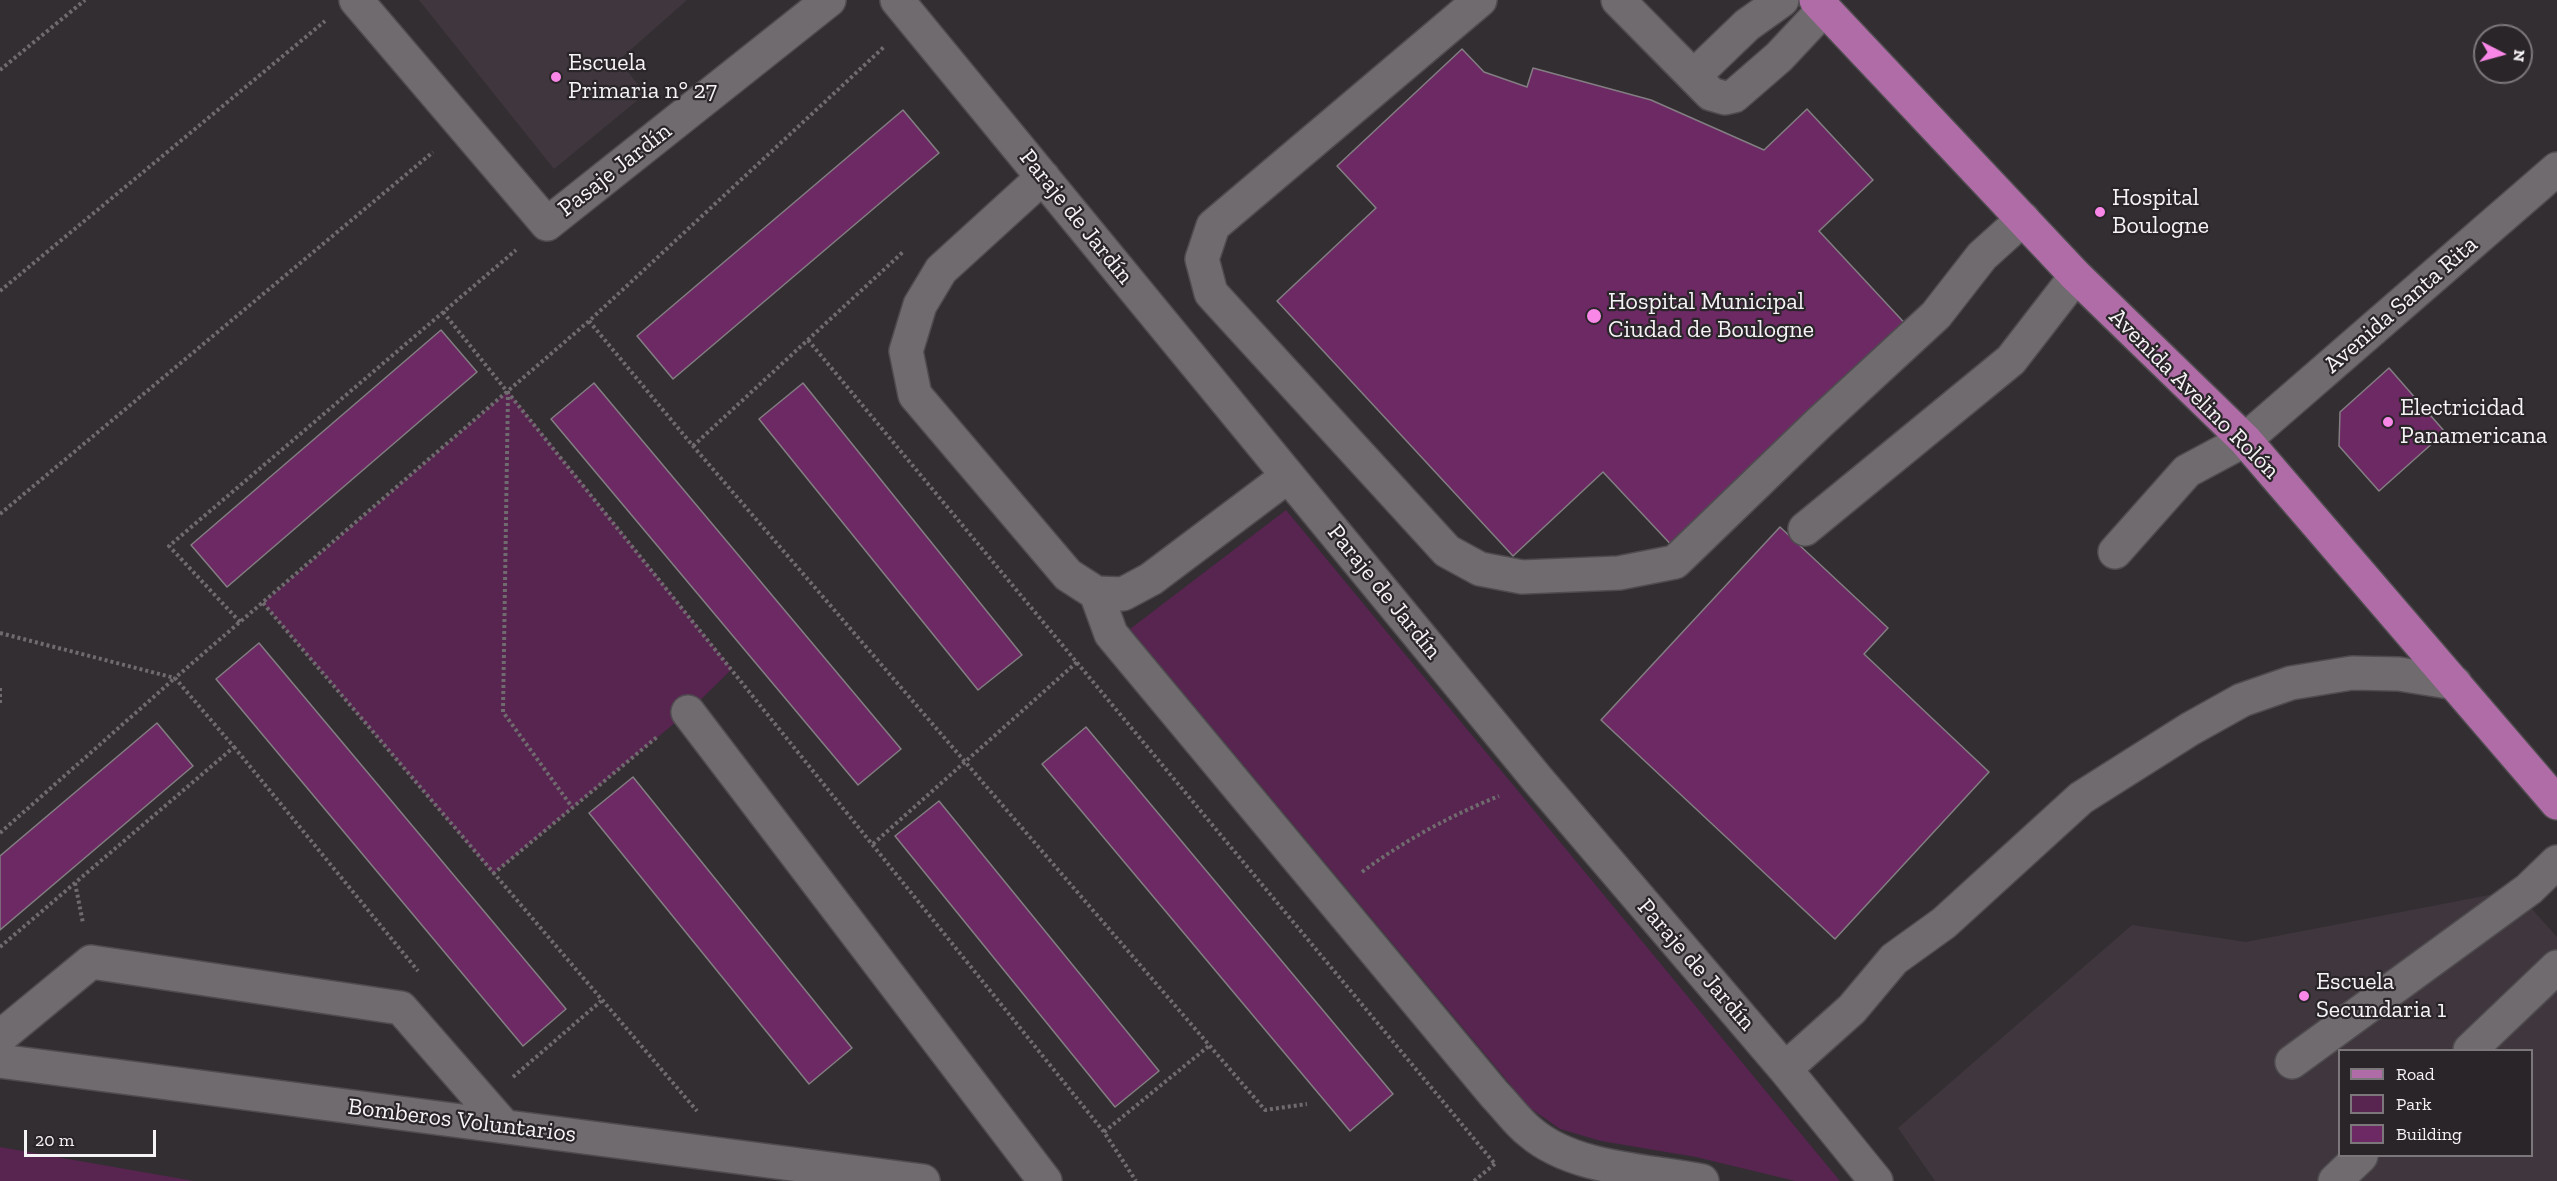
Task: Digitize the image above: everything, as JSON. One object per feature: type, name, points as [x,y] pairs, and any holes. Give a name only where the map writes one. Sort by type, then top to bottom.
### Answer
[{"type":"main road","name":"Avenida Avelino Rolón","points":[[1820,5],[2076,276],[2245,441],[2557,803]]},
{"type":"street","name":"Pasaje Jardín","points":[[344,8],[464,126],[547,224],[829,0]]},
{"type":"street","points":[[1480,0],[1213,226],[1202,259],[1211,293],[1447,551],[1480,569],[1522,577],[1619,573],[1675,562],[1819,423],[1936,315],[1982,256],[2023,219]]},
{"type":"street","points":[[1618,0],[1711,94],[1725,98],[1734,96],[1779,57],[1820,5]]},
{"type":"street","points":[[1694,76],[1747,26],[1782,0]]},
{"type":"street","name":"Paraje de Jardín","points":[[905,10],[1538,780],[1785,1069],[1876,1181]]},
{"type":"street","name":"Avenida Santa Rita","points":[[2115,552],[2187,471],[2245,441],[2557,169]]},
{"type":"street","points":[[1043,177],[941,270],[920,305],[906,351],[915,395],[1068,575],[1096,593],[1123,594],[1151,579],[1288,476]]},
{"type":"street","points":[[1805,530],[2011,360],[2076,276]]},
{"type":"street","points":[[1096,593],[1111,634],[1495,1095],[1530,1133],[1564,1153],[1616,1168],[1702,1181]]},
{"type":"street","points":[[1785,1069],[1852,1009],[1894,959],[1944,923],[2081,798],[2190,729],[2242,700],[2292,683],[2352,673],[2399,674],[2455,683]]},
{"type":"street","points":[[688,712],[1045,1181]]},
{"type":"street","points":[[2292,1062],[2529,889],[2557,862]]},
{"type":"street","points":[[0,1037],[91,962],[401,1008],[504,1126]]},
{"type":"street","points":[[2471,1049],[2557,967]]},
{"type":"street","name":"Bomberos Voluntarios","points":[[0,1061],[923,1181]]},
{"type":"street","points":[[2335,1181],[2359,1157]]},
{"type":"path","points":[[0,70],[85,0]]},
{"type":"path","points":[[0,291],[344,8]]},
{"type":"path","points":[[0,833],[175,678],[589,321],[905,10]]},
{"type":"path","points":[[0,514],[464,126]]},
{"type":"path","points":[[240,622],[169,546],[547,224]]},
{"type":"path","points":[[693,446],[913,243]]},
{"type":"path","points":[[443,312],[1104,1132],[1136,1181]]},
{"type":"path","points":[[589,321],[693,446],[1265,1110],[1307,1104]]},
{"type":"path","points":[[808,340],[1496,1164]]},
{"type":"path","points":[[508,391],[502,712],[572,807]]},
{"type":"path","points":[[263,603],[736,1157]]},
{"type":"path","points":[[0,633],[175,678],[424,979]]},
{"type":"path","points":[[873,844],[1077,662]]},
{"type":"path","points":[[0,688],[0,704]]},
{"type":"path","points":[[493,874],[688,712]]},
{"type":"path","points":[[0,947],[234,747]]},
{"type":"path","points":[[1298,927],[1330,896],[1387,853],[1449,816],[1538,780]]},
{"type":"path","points":[[508,1081],[602,1001]]},
{"type":"path","points":[[1104,1132],[1210,1045]]},
{"type":"shaded area","name":"Escuela Primaria n° 27","points":[[419,0],[687,0],[619,60],[645,94],[554,169]]},
{"type":"shaded area","name":"Escuela Secundaria 1","points":[[2515,890],[2557,937],[2557,1181],[1935,1181],[1898,1128],[2132,925],[2246,942]]},
{"type":"green space","points":[[508,391],[732,669],[688,712],[493,874],[263,603]]},
{"type":"green space","points":[[1286,510],[1840,1181],[1795,1181],[1696,1157],[1601,1141],[1560,1129],[1530,1108],[1130,629]]},
{"type":"green space","points":[[0,1147],[194,1181],[0,1181]]},
{"type":"building","name":"Hospital Municipal Ciudad de Boulogne","points":[[1462,49],[1484,72],[1527,87],[1533,68],[1651,100],[1764,150],[1807,109],[1873,180],[1819,231],[1912,331],[1677,551],[1603,472],[1513,556],[1277,301],[1376,208],[1337,166]]},
{"type":"building","points":[[903,110],[939,153],[673,379],[637,336]]},
{"type":"building","points":[[441,330],[477,372],[227,587],[191,545]]},
{"type":"building","name":"Electricidad Panamericana","points":[[2389,368],[2445,432],[2379,491],[2339,446],[2340,412]]},
{"type":"building","points":[[594,383],[901,749],[858,785],[551,419]]},
{"type":"building","points":[[803,383],[1022,655],[978,690],[759,419]]},
{"type":"building","points":[[1780,527],[1888,628],[1864,654],[1989,772],[1835,939],[1601,720]]},
{"type":"building","points":[[259,643],[566,1009],[523,1046],[216,679]]},
{"type":"building","points":[[157,723],[193,766],[0,930],[0,856]]},
{"type":"building","points":[[1086,727],[1393,1094],[1350,1131],[1042,764]]},
{"type":"building","points":[[633,777],[852,1048],[809,1084],[589,813]]},
{"type":"building","points":[[939,801],[1159,1071],[1115,1107],[895,836]]},
{"type":"place","name":"Escuela Primaria n° 27","points":[[556,77]]},
{"type":"place","name":"Hospital Boulogne","points":[[2100,212]]},
{"type":"place","name":"Hospital Municipal Ciudad de Boulogne","points":[[1594,316]]},
{"type":"place","name":"Electricidad Panamericana","points":[[2388,422]]},
{"type":"place","name":"Escuela Secundaria 1","points":[[2304,996]]}]
